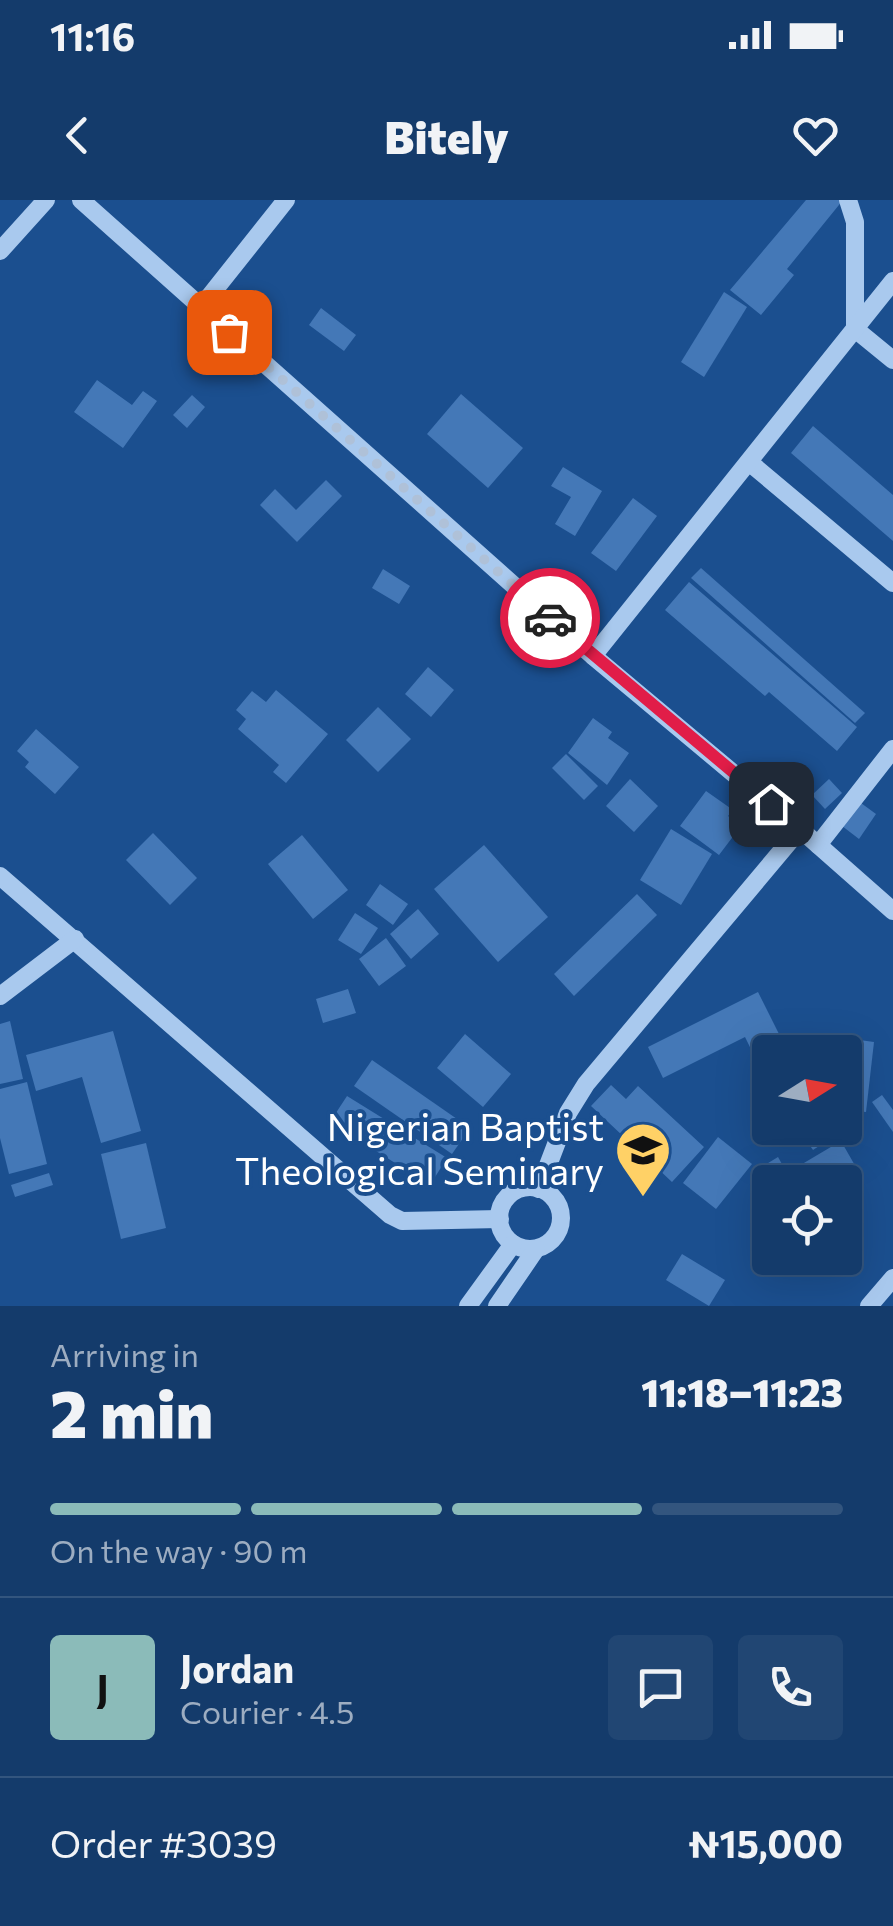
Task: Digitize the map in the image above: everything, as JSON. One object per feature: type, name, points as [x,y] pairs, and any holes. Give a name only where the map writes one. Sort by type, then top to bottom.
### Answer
[{"type":"street","points":[[0,252],[46,200]]},
{"type":"street","points":[[81,200],[593,656],[893,911]]},
{"type":"street","points":[[202,307],[286,200]]},
{"type":"street","points":[[848,200],[854,222],[855,329]]},
{"type":"street","points":[[593,656],[893,281]]},
{"type":"street","points":[[855,329],[893,360]]},
{"type":"street","points":[[749,462],[893,583]]},
{"type":"street","points":[[818,845],[893,749]]},
{"type":"street","points":[[540,1189],[568,1113],[586,1084],[800,829]]},
{"type":"street","points":[[0,876],[390,1215],[402,1220],[500,1219]]},
{"type":"street","points":[[0,996],[76,939]]},
{"type":"street","points":[[497,1306],[536,1249],[552,1240],[561,1216],[554,1199],[540,1189],[530,1188],[512,1194],[501,1209],[500,1219],[501,1228],[513,1244],[536,1249]]},
{"type":"street","points":[[474,1304],[513,1244]]},
{"type":"street","points":[[869,1306],[893,1278]]},
{"type":"building","points":[[806,200],[843,200],[787,269],[794,275],[761,315],[730,290]]},
{"type":"building","points":[[724,292],[747,307],[704,377],[681,362]]},
{"type":"building","points":[[321,308],[356,335],[344,351],[309,325]]},
{"type":"building","points":[[97,380],[132,405],[143,391],[157,401],[123,448],[74,412]]},
{"type":"building","points":[[461,394],[523,448],[488,488],[427,434]]},
{"type":"building","points":[[192,395],[205,407],[187,428],[173,415]]},
{"type":"building","points":[[813,426],[893,495],[893,541],[791,453]]},
{"type":"building","points":[[563,467],[602,491],[575,536],[555,524],[571,497],[551,486]]},
{"type":"building","points":[[326,480],[342,496],[297,542],[260,505],[275,489],[296,510]]},
{"type":"building","points":[[633,498],[657,516],[616,571],[591,553]]},
{"type":"building","points":[[701,568],[865,713],[855,723],[691,578]]},
{"type":"building","points":[[383,569],[410,586],[399,604],[372,588]]},
{"type":"building","points":[[689,582],[857,727],[837,751],[769,692],[765,696],[665,610]]},
{"type":"building","points":[[428,667],[454,690],[431,717],[405,694]]},
{"type":"building","points":[[276,690],[328,734],[286,783],[273,772],[279,765],[238,729],[246,719],[236,710],[252,691],[266,702]]},
{"type":"building","points":[[378,707],[411,739],[378,772],[346,740]]},
{"type":"building","points":[[593,718],[612,732],[608,738],[629,753],[607,785],[568,753]]},
{"type":"building","points":[[36,729],[79,767],[55,794],[25,767],[29,762],[17,751]]},
{"type":"building","points":[[566,754],[598,786],[584,800],[552,768]]},
{"type":"building","points":[[630,779],[658,806],[634,832],[606,806]]},
{"type":"building","points":[[829,779],[842,793],[825,809],[812,795]]},
{"type":"building","points":[[706,791],[733,810],[728,816],[741,826],[719,855],[680,826]]},
{"type":"building","points":[[850,795],[876,814],[859,839],[833,819]]},
{"type":"building","points":[[671,829],[712,854],[681,905],[640,880]]},
{"type":"building","points":[[153,833],[197,878],[170,905],[126,860]]},
{"type":"building","points":[[302,835],[348,890],[313,919],[268,864]]},
{"type":"building","points":[[484,845],[548,917],[498,962],[434,889]]},
{"type":"building","points":[[380,884],[408,904],[393,925],[366,905]]},
{"type":"building","points":[[637,894],[657,915],[574,996],[554,974]]},
{"type":"building","points":[[418,909],[439,934],[411,959],[390,934]]},
{"type":"building","points":[[355,913],[378,928],[361,954],[338,940]]},
{"type":"building","points":[[386,938],[406,966],[379,986],[359,959]]},
{"type":"building","points":[[348,989],[356,1013],[323,1023],[316,999]]},
{"type":"building","points":[[758,992],[780,1035],[752,1035],[752,1051],[745,1037],[663,1078],[648,1047]]},
{"type":"building","points":[[10,1021],[23,1079],[0,1084],[0,1024]]},
{"type":"building","points":[[113,1031],[141,1131],[101,1143],[82,1077],[36,1091],[26,1055]]},
{"type":"building","points":[[465,1034],[511,1074],[483,1107],[437,1068]]},
{"type":"building","points":[[862,1040],[874,1042],[866,1112],[862,1112]]},
{"type":"building","points":[[372,1060],[470,1128],[452,1154],[354,1086]]},
{"type":"building","points":[[27,1082],[47,1164],[9,1174],[0,1138],[0,1089]]},
{"type":"building","points":[[611,1085],[626,1099],[638,1086],[704,1147],[672,1182],[591,1106]]},
{"type":"building","points":[[882,1095],[893,1110],[893,1132],[872,1102]]},
{"type":"building","points":[[347,1096],[447,1158],[430,1185],[330,1122]]},
{"type":"building","points":[[718,1137],[752,1164],[716,1209],[683,1183]]},
{"type":"building","points":[[146,1143],[166,1228],[121,1239],[101,1154]]},
{"type":"building","points":[[834,1145],[843,1145],[855,1165],[800,1165]]},
{"type":"building","points":[[778,1157],[782,1165],[765,1165]]},
{"type":"building","points":[[49,1173],[53,1185],[15,1197],[11,1185]]},
{"type":"building","points":[[682,1254],[725,1280],[709,1306],[666,1280]]},
{"type":"way so far","points":[[229,332],[550,618]]},
{"type":"place","name":"Nigerian Baptist Theological Seminary","points":[[643,1199]]},
{"type":"route","points":[[550,618],[771,804]]}]
